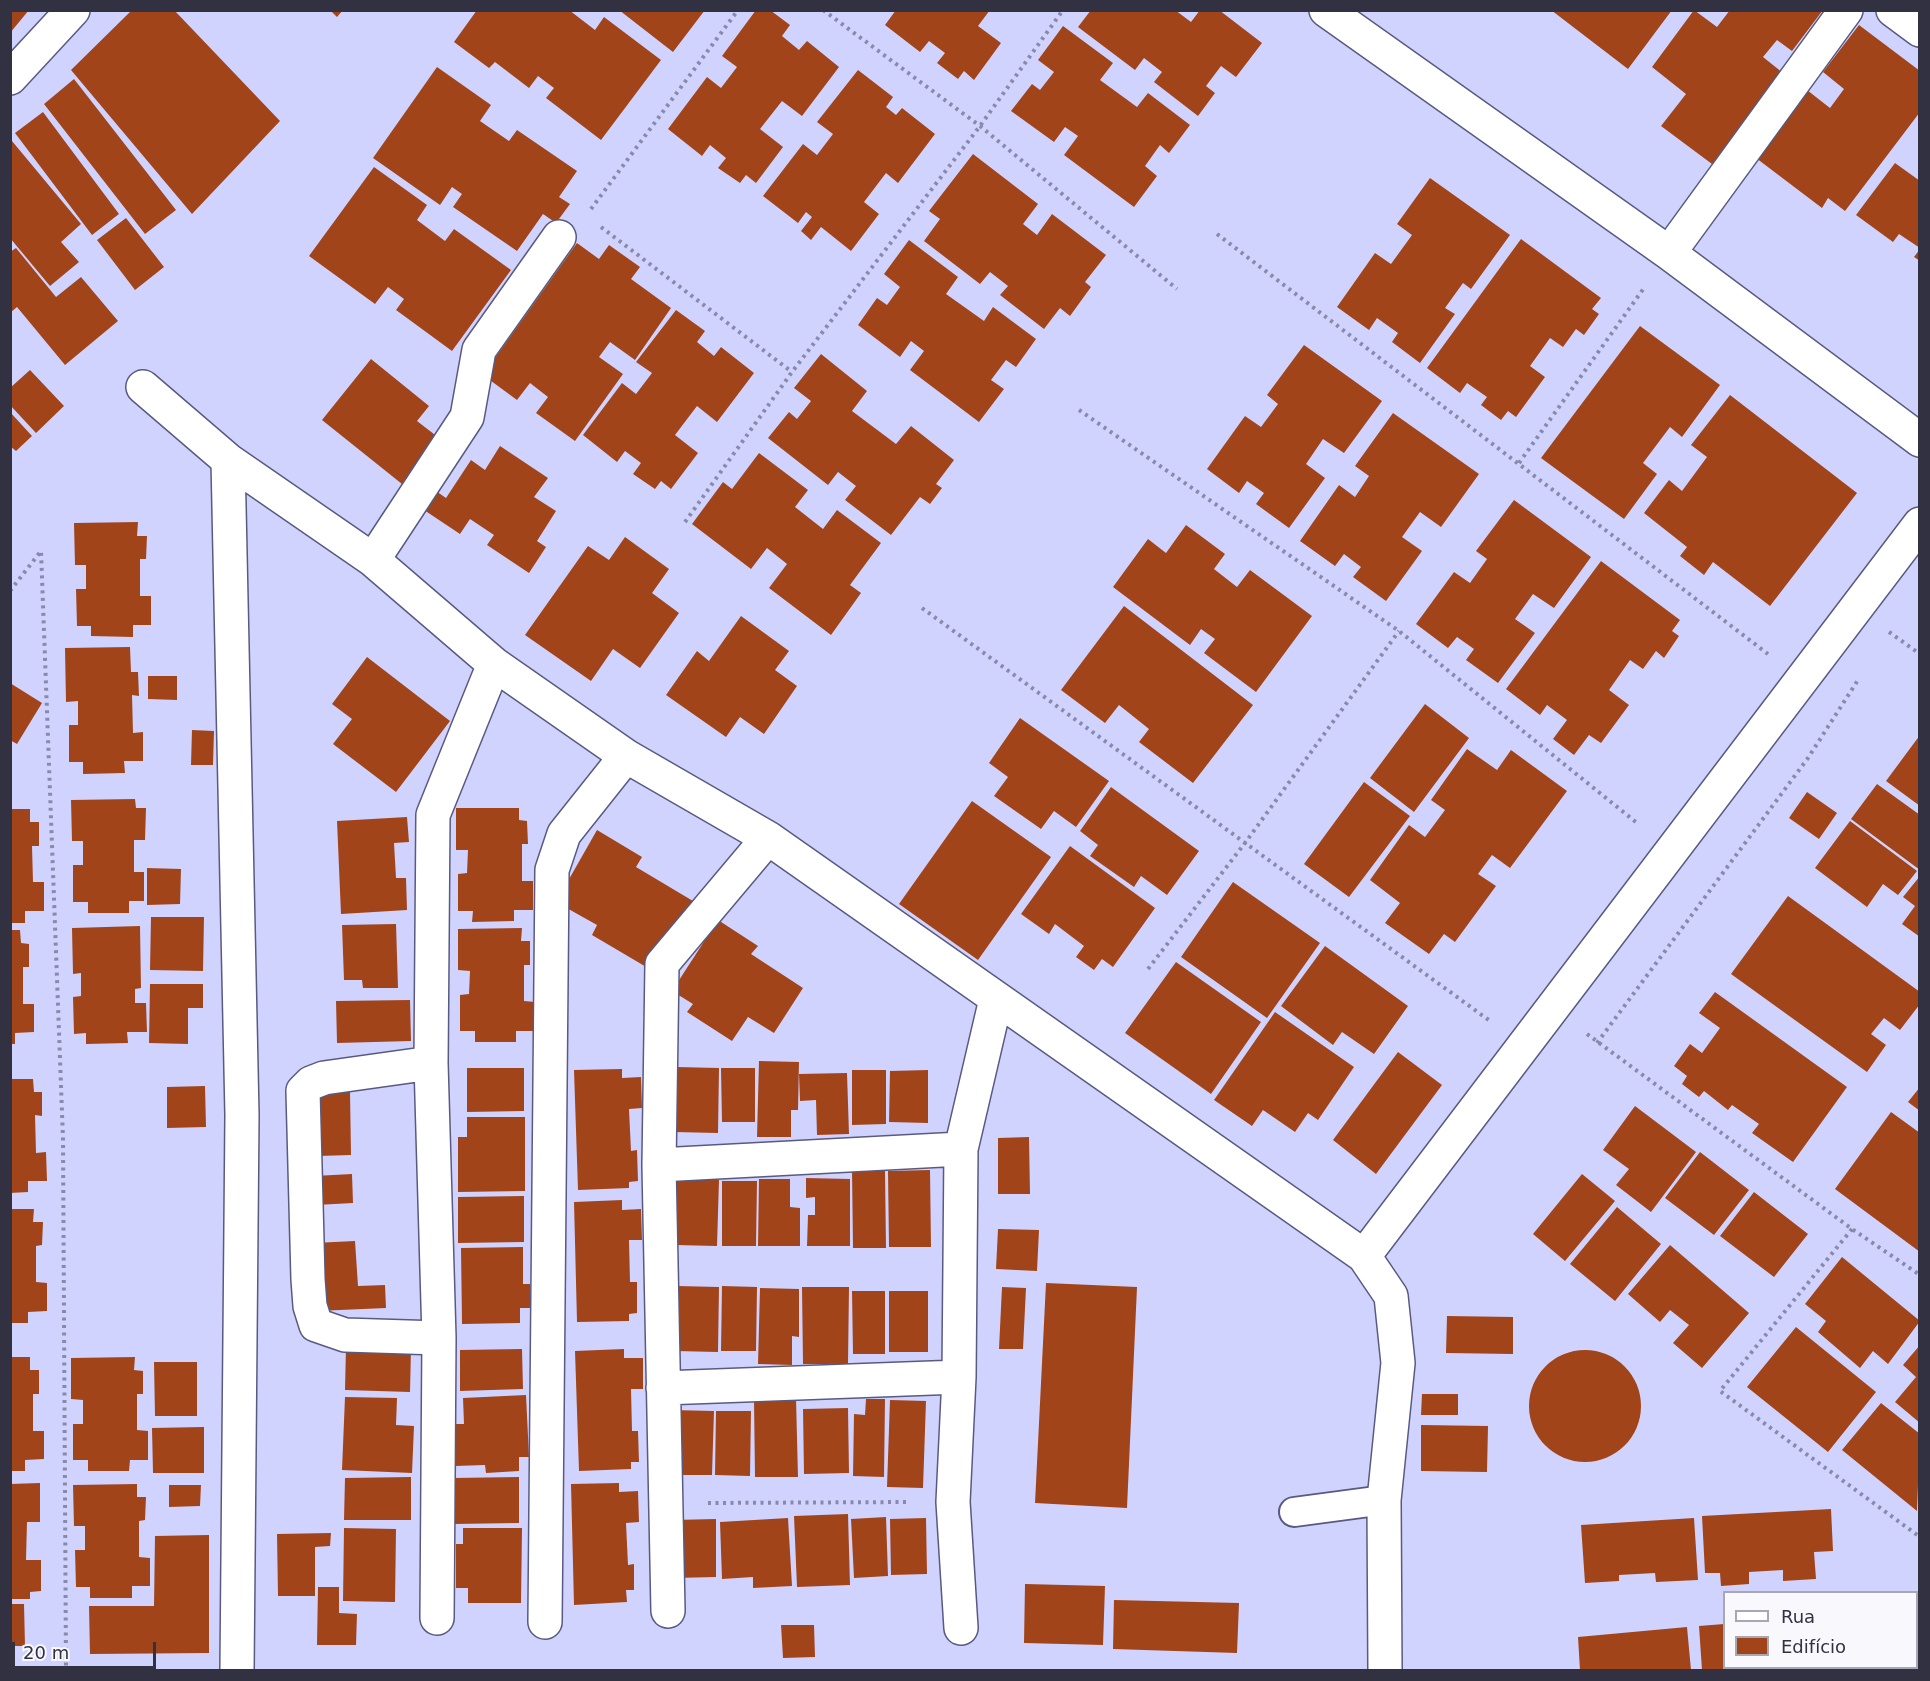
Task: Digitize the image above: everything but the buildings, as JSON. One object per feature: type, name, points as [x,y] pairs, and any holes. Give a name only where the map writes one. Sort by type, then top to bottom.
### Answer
[{"type":"street","points":[[10,78],[73,10]]},
{"type":"street","points":[[1326,10],[1669,253],[1920,440]]},
{"type":"street","points":[[1669,253],[1846,10]]},
{"type":"street","points":[[1893,10],[1920,30]]},
{"type":"street","points":[[373,560],[467,417],[479,350],[559,237]]},
{"type":"street","points":[[143,387],[228,460],[373,560],[494,664],[626,756],[768,838],[1364,1256],[1391,1296],[1398,1363],[1384,1500],[1385,1671]]},
{"type":"street","points":[[228,460],[242,1115],[237,1671]]},
{"type":"street","points":[[1364,1256],[1920,524]]},
{"type":"street","points":[[437,1618],[439,1338],[431,1063],[433,815],[494,664]]},
{"type":"street","points":[[545,1622],[552,870],[564,834],[626,756]]},
{"type":"street","points":[[668,1611],[664,1503],[659,1165],[662,964],[768,838]]},
{"type":"street","points":[[961,1628],[953,1502],[959,1377],[961,1149],[996,999]]},
{"type":"street","points":[[431,1063],[324,1078],[311,1083],[303,1091],[308,1267],[310,1306],[316,1325],[345,1335],[439,1338]]},
{"type":"street","points":[[659,1165],[961,1149]]},
{"type":"street","points":[[663,1388],[959,1377]]},
{"type":"lane","points":[[1294,1512],[1384,1500]]},
{"type":"path","points":[[559,237],[586,216],[738,10]]},
{"type":"path","points":[[823,10],[980,126],[1177,289]]},
{"type":"path","points":[[685,522],[792,372],[980,126],[1063,10]]},
{"type":"path","points":[[586,216],[792,372]]},
{"type":"path","points":[[1217,234],[1769,655]]},
{"type":"path","points":[[1519,463],[1669,253]]},
{"type":"path","points":[[1079,410],[1399,631],[1637,823]]},
{"type":"path","points":[[10,591],[41,550],[63,1139],[66,1671]]},
{"type":"path","points":[[922,608],[1496,1025],[1528,1041]]},
{"type":"path","points":[[1148,969],[1245,843],[1399,631]]},
{"type":"path","points":[[1883,641],[1889,632],[1920,654]]},
{"type":"path","points":[[1596,1043],[1808,758],[1864,670]]},
{"type":"path","points":[[1556,1004],[1596,1043],[1852,1229],[1920,1275]]},
{"type":"path","points":[[1852,1229],[1720,1391],[1920,1537]]},
{"type":"path","points":[[664,1503],[953,1502]]}]
